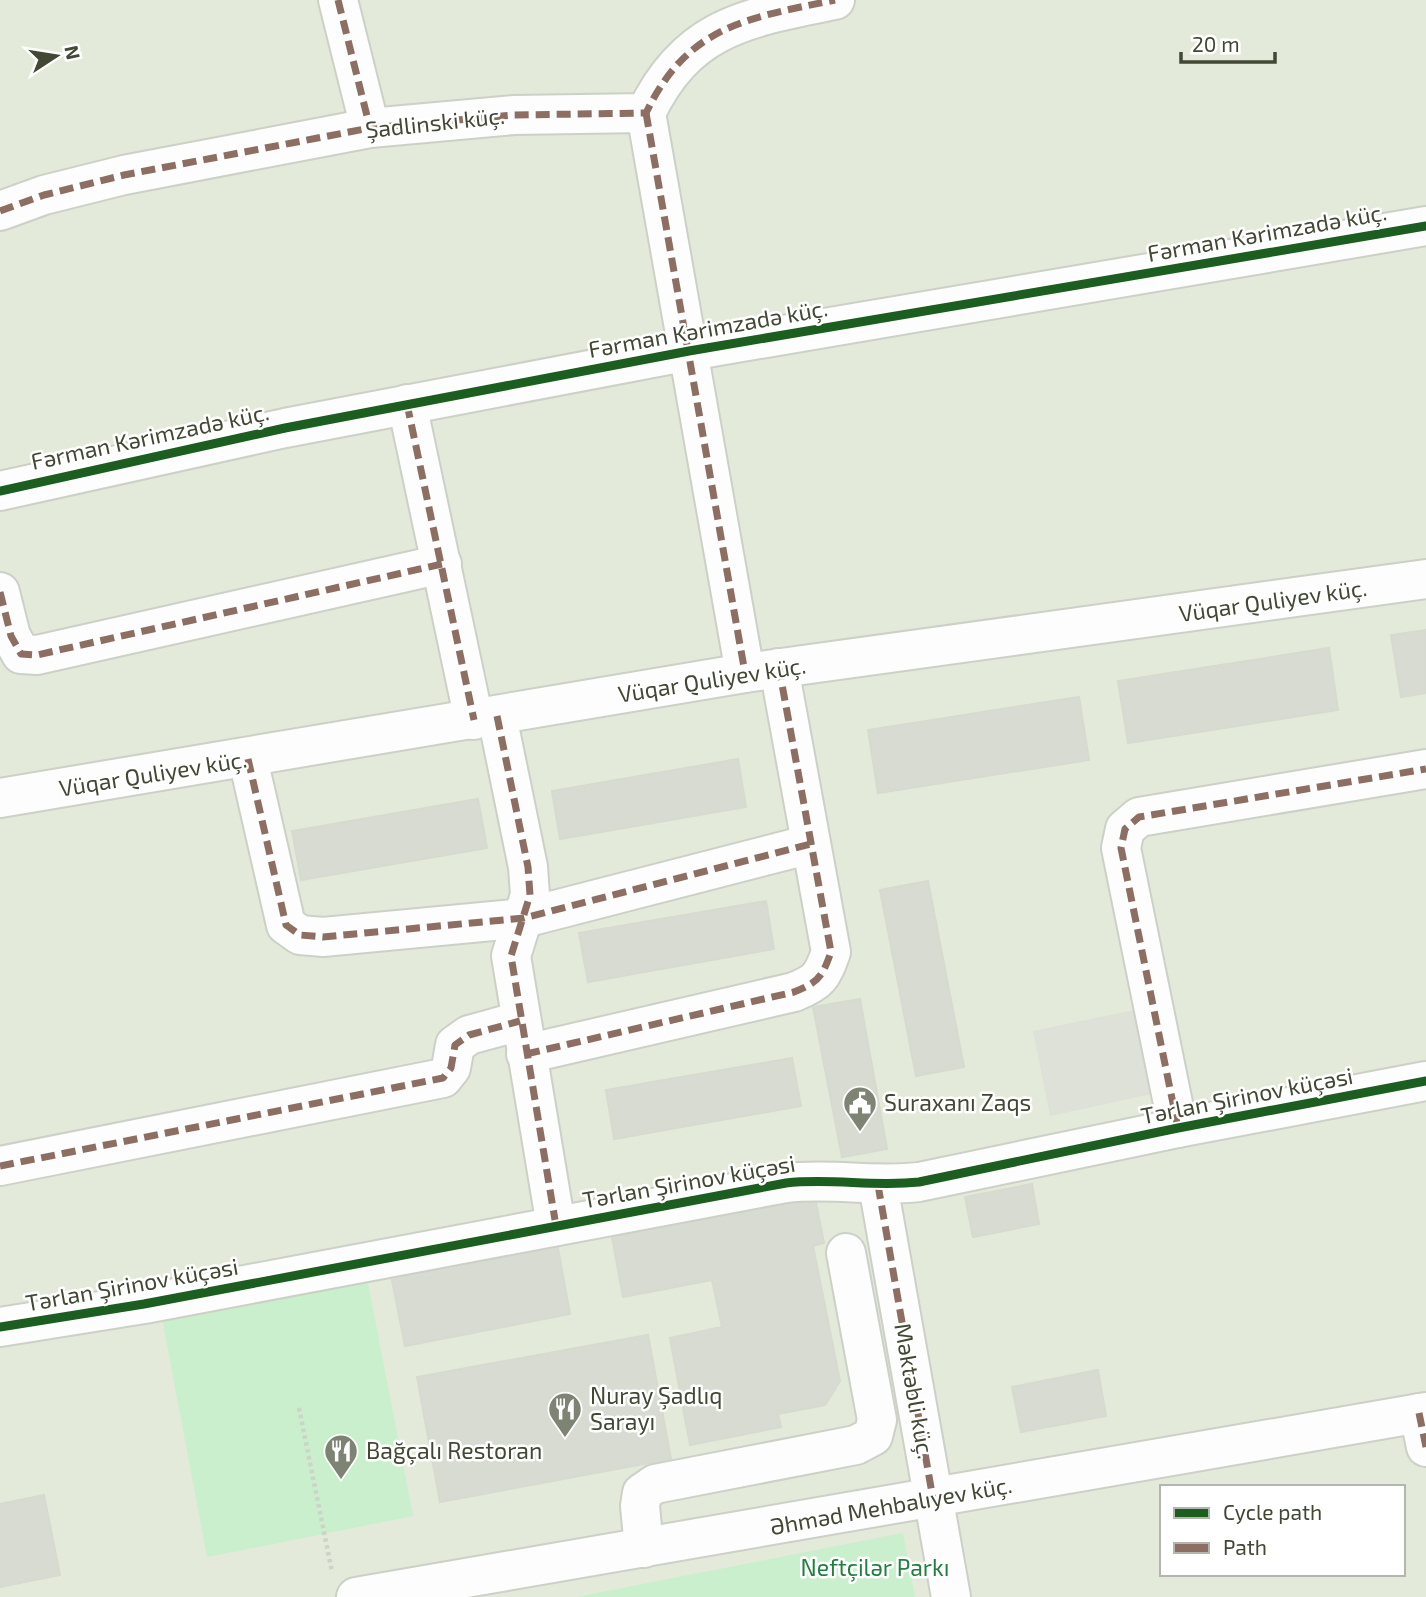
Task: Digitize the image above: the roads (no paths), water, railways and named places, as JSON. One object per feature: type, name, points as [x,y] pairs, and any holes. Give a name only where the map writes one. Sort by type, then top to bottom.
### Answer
[{"type":"street","points":[[338,0],[370,128]]},
{"type":"street","points":[[0,1166],[443,1078],[451,1068],[455,1045],[469,1035],[523,1037],[794,992],[815,984],[831,952],[811,844],[762,671],[689,351],[646,113],[661,83],[698,44],[738,23],[835,0]]},
{"type":"street","name":"Şadlinski küç.","points":[[0,211],[44,195],[124,175],[370,128],[514,115],[646,113]]},
{"type":"street","name":"Fərman Kərimzadə küç.","points":[[0,491],[407,404],[689,351],[1426,226]]},
{"type":"street","points":[[407,404],[442,564],[528,867],[530,895],[524,918],[515,935],[511,956],[556,1226]]},
{"type":"street","points":[[0,592],[11,636],[21,654],[37,655],[442,564]]},
{"type":"street","name":"Vüqar Quliyev küç.","points":[[0,799],[762,671],[1426,579]]},
{"type":"street","points":[[248,759],[286,925],[300,935],[323,937],[524,918],[811,844]]},
{"type":"street","points":[[1178,1128],[1121,848],[1125,829],[1139,817],[1426,769]]},
{"type":"street","name":"Tərlan Şirinov küçəsi","points":[[0,1327],[144,1304],[786,1183],[814,1180],[878,1185],[919,1182],[1178,1128],[1426,1081]]},
{"type":"street","name":"Məktəbli küç.","points":[[878,1185],[951,1597]]},
{"type":"street","points":[[644,1548],[640,1506],[642,1493],[655,1484],[856,1445],[873,1436],[877,1420],[846,1253]]},
{"type":"street","name":"Əhməd Mehbalıyev küç.","points":[[345,1590],[644,1548],[933,1499],[1424,1424]]},
{"type":"place","name":"Suraxanı Zaqs","points":[[860,1133]]},
{"type":"place","name":"Nuray Şadlıq Sarayı","points":[[565,1439]]},
{"type":"place","name":"Bağçalı Restoran","points":[[341,1481]]},
{"type":"park label","name":"Neftçilər Parkı","points":[[875,1568]]}]
